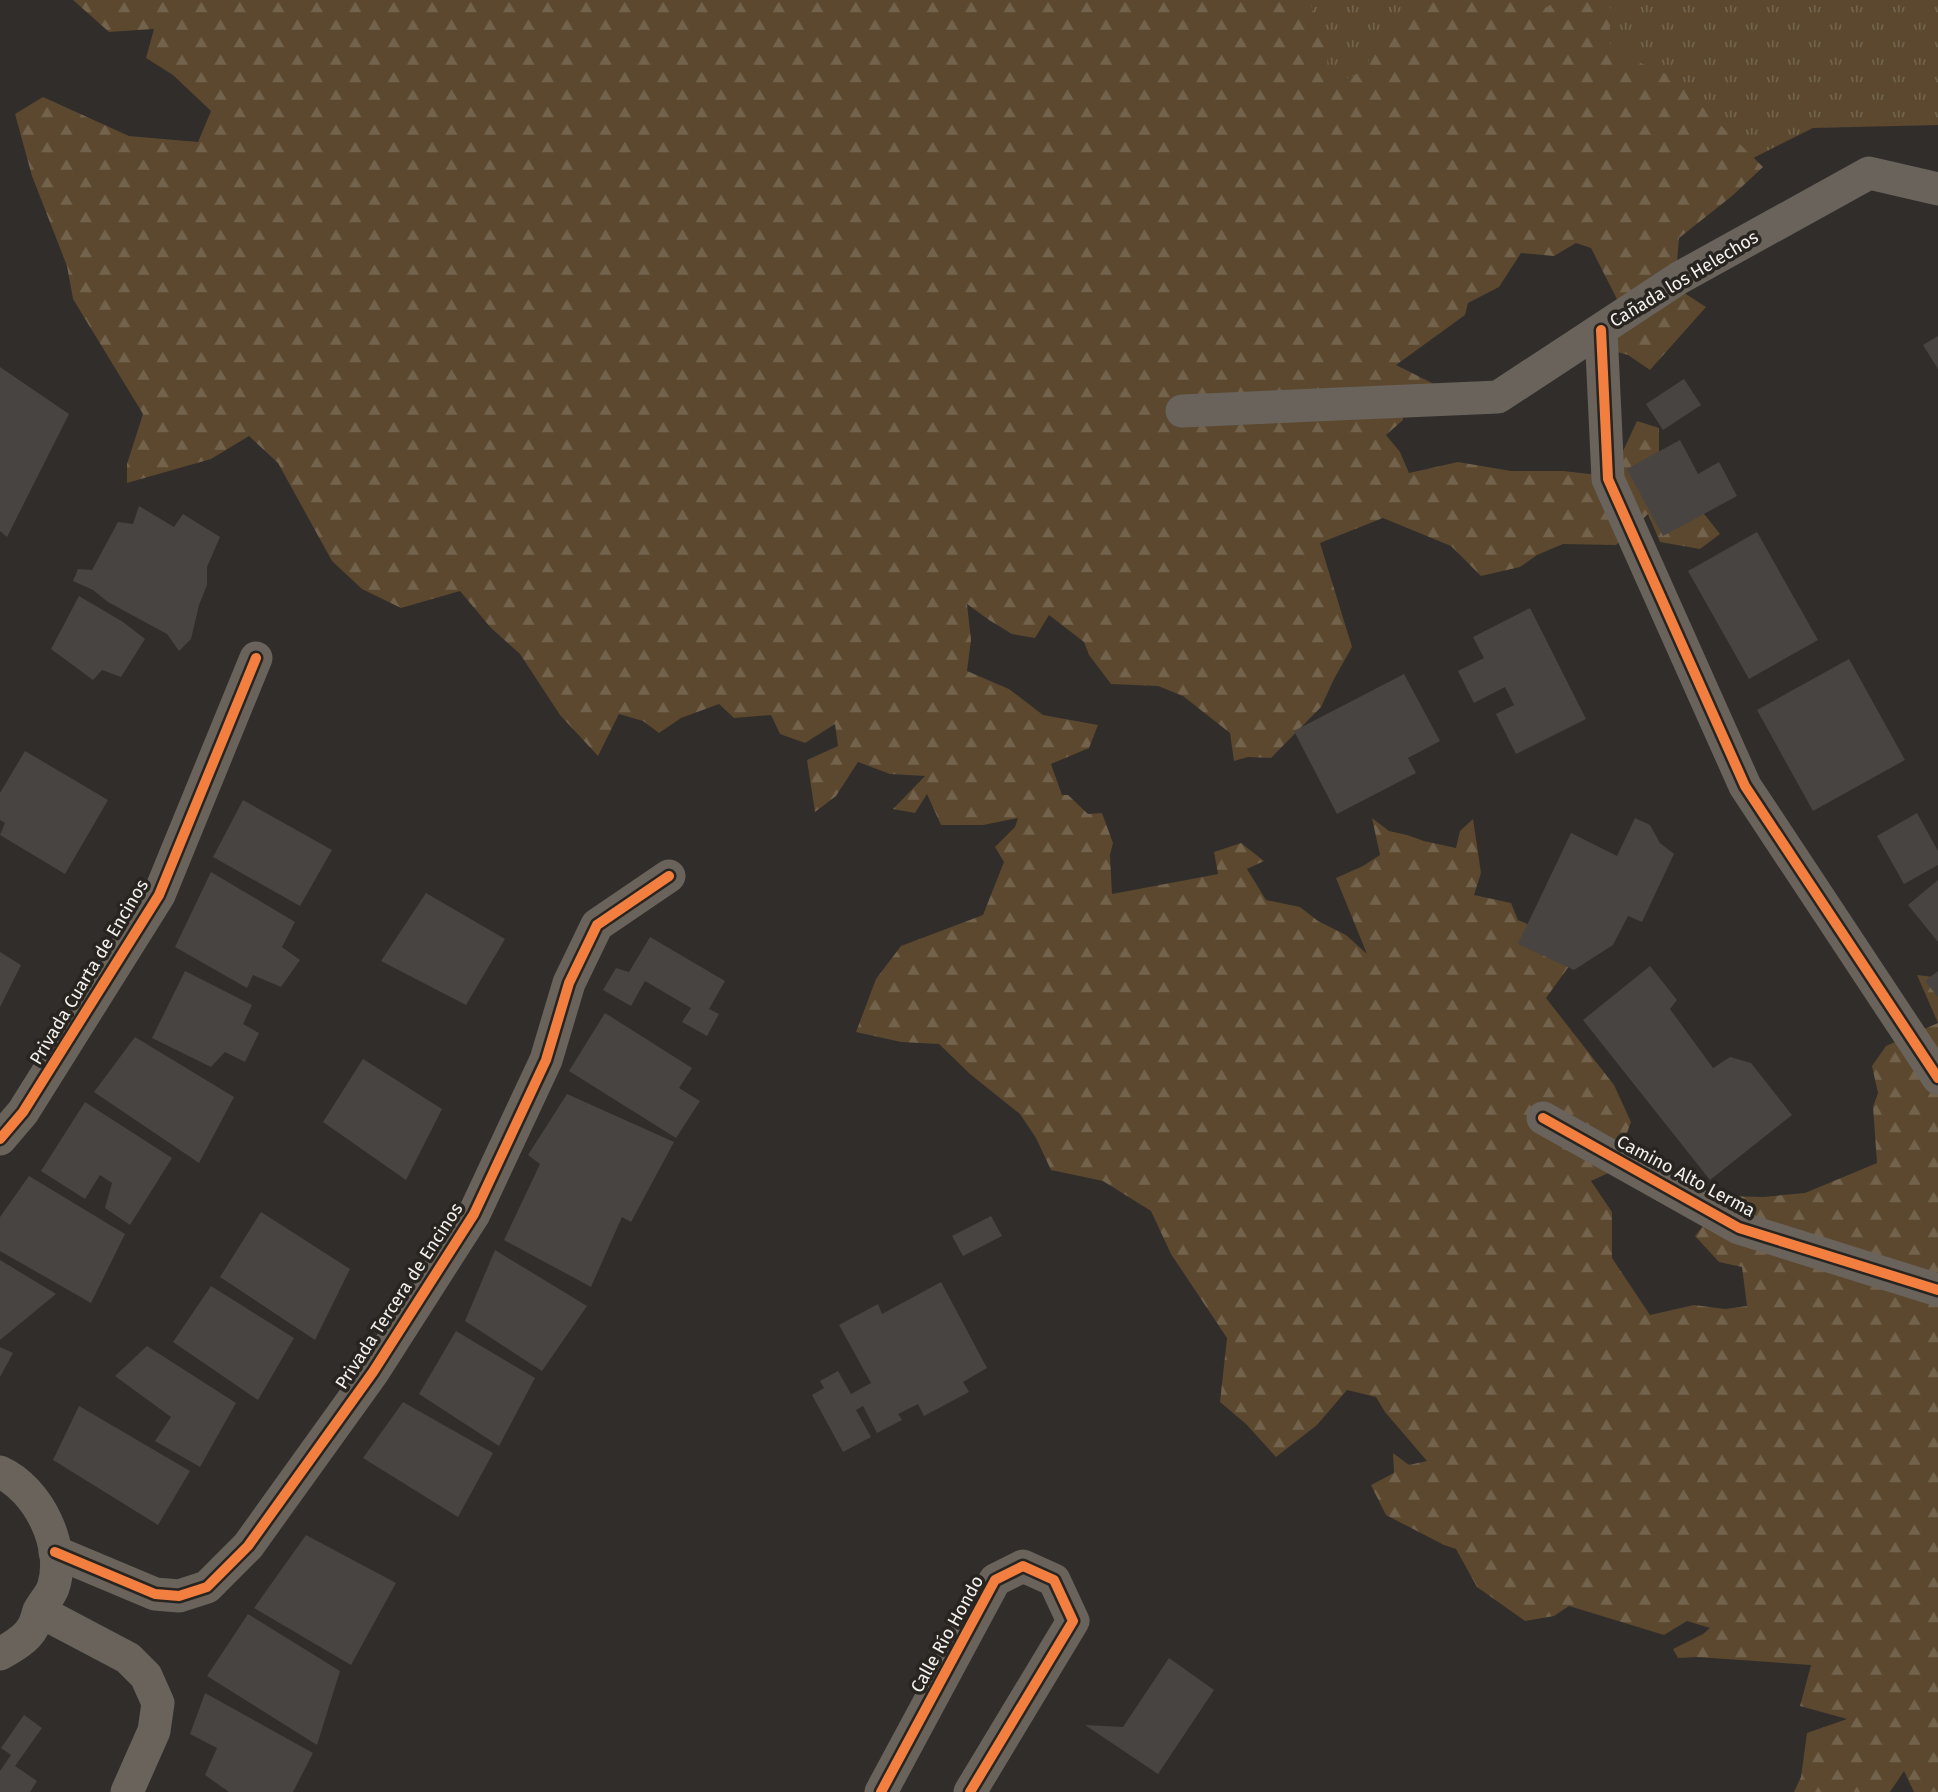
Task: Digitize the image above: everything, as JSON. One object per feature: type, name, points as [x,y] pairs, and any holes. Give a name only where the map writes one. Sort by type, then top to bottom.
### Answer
[{"type":"street","name":"Cañada los Helechos","points":[[1182,411],[1498,397],[1679,278],[1869,173],[1938,189]]},
{"type":"street","points":[[1601,330],[1608,479],[1745,786],[1938,1078]]},
{"type":"street","name":"Privada Cuarta de Encinos","points":[[0,1139],[23,1112],[159,895],[256,658]]},
{"type":"street","name":"Privada Tercera de Encinos","points":[[55,1552],[155,1594],[179,1596],[207,1587],[248,1546],[373,1372],[474,1214],[546,1060],[569,983],[597,925],[669,876]]},
{"type":"street","name":"Camino Alto Lerma","points":[[1543,1118],[1739,1228],[1938,1290]]},
{"type":"street","points":[[0,1472],[31,1496],[47,1522],[55,1552],[56,1570],[53,1589],[39,1611],[32,1629],[12,1648],[0,1654]]},
{"type":"street","name":"Calle Río Hondo","points":[[881,1792],[995,1580],[1023,1566],[1054,1580],[1073,1621],[970,1792]]},
{"type":"street","points":[[39,1611],[128,1658],[146,1676],[158,1703],[155,1731],[127,1792]]},
{"type":"green space","points":[[73,0],[1309,0],[1327,49],[1328,86],[1366,70],[1373,44],[1392,22],[1417,0],[1517,0],[1538,12],[1559,0],[1595,0],[1610,7],[1610,50],[1671,76],[1763,167],[1732,196],[1679,238],[1675,287],[1706,307],[1650,370],[1628,355],[1595,346],[1622,309],[1591,248],[1576,243],[1554,256],[1521,253],[1499,287],[1468,303],[1465,315],[1396,365],[1442,388],[1401,396],[1403,420],[1386,435],[1400,452],[1409,473],[1458,462],[1511,471],[1563,471],[1607,476],[1618,462],[1637,421],[1659,428],[1659,457],[1720,534],[1700,549],[1660,542],[1648,514],[1616,545],[1563,544],[1537,555],[1520,567],[1481,576],[1451,546],[1383,518],[1320,543],[1352,647],[1321,707],[1271,758],[1248,757],[1234,761],[1230,733],[1183,696],[1158,686],[1111,684],[1089,655],[1084,642],[1049,615],[1035,638],[1012,634],[967,604],[971,640],[967,671],[1009,689],[1043,715],[1098,725],[1089,748],[1051,764],[1062,795],[1068,795],[1088,814],[1102,813],[1113,843],[1110,855],[1112,894],[1218,874],[1214,852],[1241,843],[1264,861],[1247,869],[1266,900],[1300,907],[1318,921],[1346,935],[1367,954],[1336,878],[1380,855],[1372,818],[1389,831],[1456,848],[1460,831],[1473,819],[1481,873],[1474,895],[1511,903],[1518,920],[1561,938],[1572,962],[1546,998],[1614,1085],[1631,1122],[1617,1169],[1591,1181],[1612,1212],[1612,1258],[1650,1315],[1694,1305],[1725,1309],[1747,1306],[1742,1267],[1719,1262],[1695,1236],[1727,1196],[1763,1197],[1805,1193],[1877,1163],[1873,1107],[1878,1093],[1872,1066],[1886,1046],[1938,1023],[1938,1792],[1914,1792],[1904,1771],[1890,1792],[1794,1792],[1801,1777],[1807,1733],[1847,1719],[1800,1706],[1811,1665],[1678,1658],[1673,1649],[1710,1628],[1687,1621],[1664,1635],[1569,1606],[1554,1616],[1525,1621],[1477,1587],[1456,1549],[1386,1515],[1371,1485],[1394,1473],[1393,1453],[1409,1465],[1427,1461],[1385,1412],[1376,1397],[1347,1390],[1317,1425],[1276,1457],[1246,1424],[1220,1402],[1227,1338],[1171,1254],[1151,1211],[1103,1181],[1051,1170],[1036,1138],[1020,1114],[970,1074],[939,1044],[901,1042],[856,1032],[876,979],[901,946],[983,915],[1004,862],[995,847],[1015,827],[1018,818],[983,825],[941,825],[927,794],[915,813],[893,809],[925,776],[890,774],[858,762],[836,796],[815,812],[807,760],[838,746],[835,724],[805,743],[780,734],[771,715],[734,718],[719,704],[681,718],[659,733],[643,721],[619,714],[598,756],[560,715],[520,654],[491,628],[460,591],[401,608],[362,589],[332,561],[278,463],[249,436],[211,459],[127,483],[127,464],[143,414],[73,299],[67,266],[32,176],[15,114],[43,97],[129,136],[198,142],[211,111],[173,75],[146,58],[154,29],[109,32]]},
{"type":"green space","points":[[939,0],[1938,0],[1938,125],[1813,128],[1672,199]]},
{"type":"green space","points":[[1917,975],[1934,977],[1938,981],[1938,1023]]},
{"type":"building","points":[[1938,336],[1938,369],[1923,345]]},
{"type":"building","points":[[0,367],[69,414],[7,537],[0,531]]},
{"type":"building","points":[[1684,379],[1701,405],[1663,430],[1646,404]]},
{"type":"building","points":[[1680,440],[1698,474],[1719,462],[1737,496],[1663,536],[1627,469]]},
{"type":"building","points":[[139,506],[174,527],[183,514],[220,537],[207,567],[207,585],[191,639],[179,651],[167,634],[73,581],[78,569],[92,570],[118,522],[133,524]]},
{"type":"building","points":[[1757,532],[1818,640],[1749,679],[1688,571]]},
{"type":"building","points":[[79,596],[123,622],[145,639],[121,677],[102,670],[93,680],[51,649]]},
{"type":"building","points":[[1530,608],[1586,719],[1516,754],[1496,714],[1514,705],[1505,687],[1474,703],[1458,671],[1484,658],[1473,637]]},
{"type":"building","points":[[1849,659],[1905,760],[1813,811],[1757,710]]},
{"type":"building","points":[[1404,674],[1440,741],[1408,758],[1416,773],[1337,814],[1294,731]]},
{"type":"building","points":[[25,751],[108,800],[65,874],[0,835],[5,823],[0,820],[0,793]]},
{"type":"building","points":[[243,800],[332,850],[300,906],[213,857]]},
{"type":"building","points":[[1917,813],[1938,851],[1938,865],[1904,884],[1877,836]]},
{"type":"building","points":[[1635,818],[1650,825],[1660,843],[1674,854],[1642,922],[1628,916],[1613,945],[1574,970],[1518,944],[1571,833],[1617,856]]},
{"type":"building","points":[[211,872],[295,922],[282,947],[300,960],[281,987],[253,975],[247,988],[175,947]]},
{"type":"building","points":[[1938,880],[1938,942],[1908,905]]},
{"type":"building","points":[[426,893],[505,939],[466,1005],[381,961]]},
{"type":"building","points":[[650,937],[725,981],[709,1009],[719,1014],[707,1036],[682,1022],[691,1008],[645,981],[631,1006],[603,990],[616,968],[629,972]]},
{"type":"building","points":[[0,952],[21,965],[0,1007]]},
{"type":"building","points":[[1650,966],[1677,1000],[1670,1009],[1713,1068],[1730,1057],[1751,1063],[1792,1115],[1710,1180],[1583,1020]]},
{"type":"building","points":[[185,971],[252,1005],[243,1024],[259,1033],[245,1062],[225,1052],[211,1067],[152,1038]]},
{"type":"building","points":[[1938,971],[1938,997],[1925,981]]},
{"type":"building","points":[[605,1013],[692,1068],[679,1088],[700,1101],[676,1138],[569,1071]]},
{"type":"building","points":[[135,1037],[234,1097],[199,1163],[94,1092]]},
{"type":"building","points":[[363,1059],[442,1109],[406,1180],[323,1122]]},
{"type":"building","points":[[567,1094],[674,1142],[631,1222],[622,1217],[591,1287],[504,1240],[540,1164],[528,1155]]},
{"type":"building","points":[[85,1102],[172,1158],[130,1225],[105,1208],[112,1183],[100,1175],[85,1199],[41,1171]]},
{"type":"building","points":[[29,1176],[125,1234],[91,1303],[0,1251],[0,1217]]},
{"type":"building","points":[[261,1212],[350,1269],[315,1340],[220,1277]]},
{"type":"building","points":[[991,1216],[1002,1236],[963,1256],[952,1236]]},
{"type":"building","points":[[495,1250],[587,1306],[542,1371],[465,1321]]},
{"type":"building","points":[[0,1260],[56,1294],[0,1340]]},
{"type":"building","points":[[941,1282],[987,1368],[963,1382],[969,1392],[924,1416],[918,1404],[898,1414],[902,1420],[877,1433],[863,1406],[856,1410],[871,1437],[843,1452],[812,1395],[824,1388],[820,1381],[838,1371],[851,1394],[871,1383],[839,1325],[878,1304],[882,1314]]},
{"type":"building","points":[[211,1286],[294,1338],[258,1400],[173,1342]]},
{"type":"building","points":[[456,1331],[535,1378],[499,1446],[419,1394]]},
{"type":"building","points":[[147,1346],[236,1403],[200,1467],[155,1441],[171,1417],[115,1376]]},
{"type":"building","points":[[0,1347],[13,1353],[0,1377]]},
{"type":"building","points":[[403,1402],[493,1453],[458,1517],[363,1458]]},
{"type":"building","points":[[79,1406],[190,1471],[158,1525],[53,1460]]},
{"type":"building","points":[[306,1535],[396,1583],[351,1665],[254,1608]]},
{"type":"building","points":[[248,1614],[340,1671],[317,1745],[207,1676]]},
{"type":"building","points":[[1169,1658],[1214,1690],[1158,1774],[1085,1725],[1123,1727]]},
{"type":"building","points":[[205,1693],[313,1753],[293,1792],[229,1792],[205,1775],[217,1748],[190,1734]]},
{"type":"building","points":[[24,1715],[42,1728],[15,1766],[37,1781],[30,1792],[0,1792],[0,1771],[11,1755],[1,1748]]},
{"type":"cycle path","points":[[1601,330],[1608,479],[1745,786],[1938,1078]]},
{"type":"cycle path","points":[[0,1139],[23,1112],[159,895],[256,658]]},
{"type":"cycle path","points":[[55,1552],[155,1594],[179,1596],[207,1587],[248,1546],[373,1372],[474,1214],[546,1060],[569,983],[597,925],[669,876]]},
{"type":"cycle path","points":[[1543,1118],[1739,1228],[1938,1290]]},
{"type":"cycle path","points":[[881,1792],[995,1580],[1023,1566],[1054,1580],[1073,1621],[970,1792]]}]
